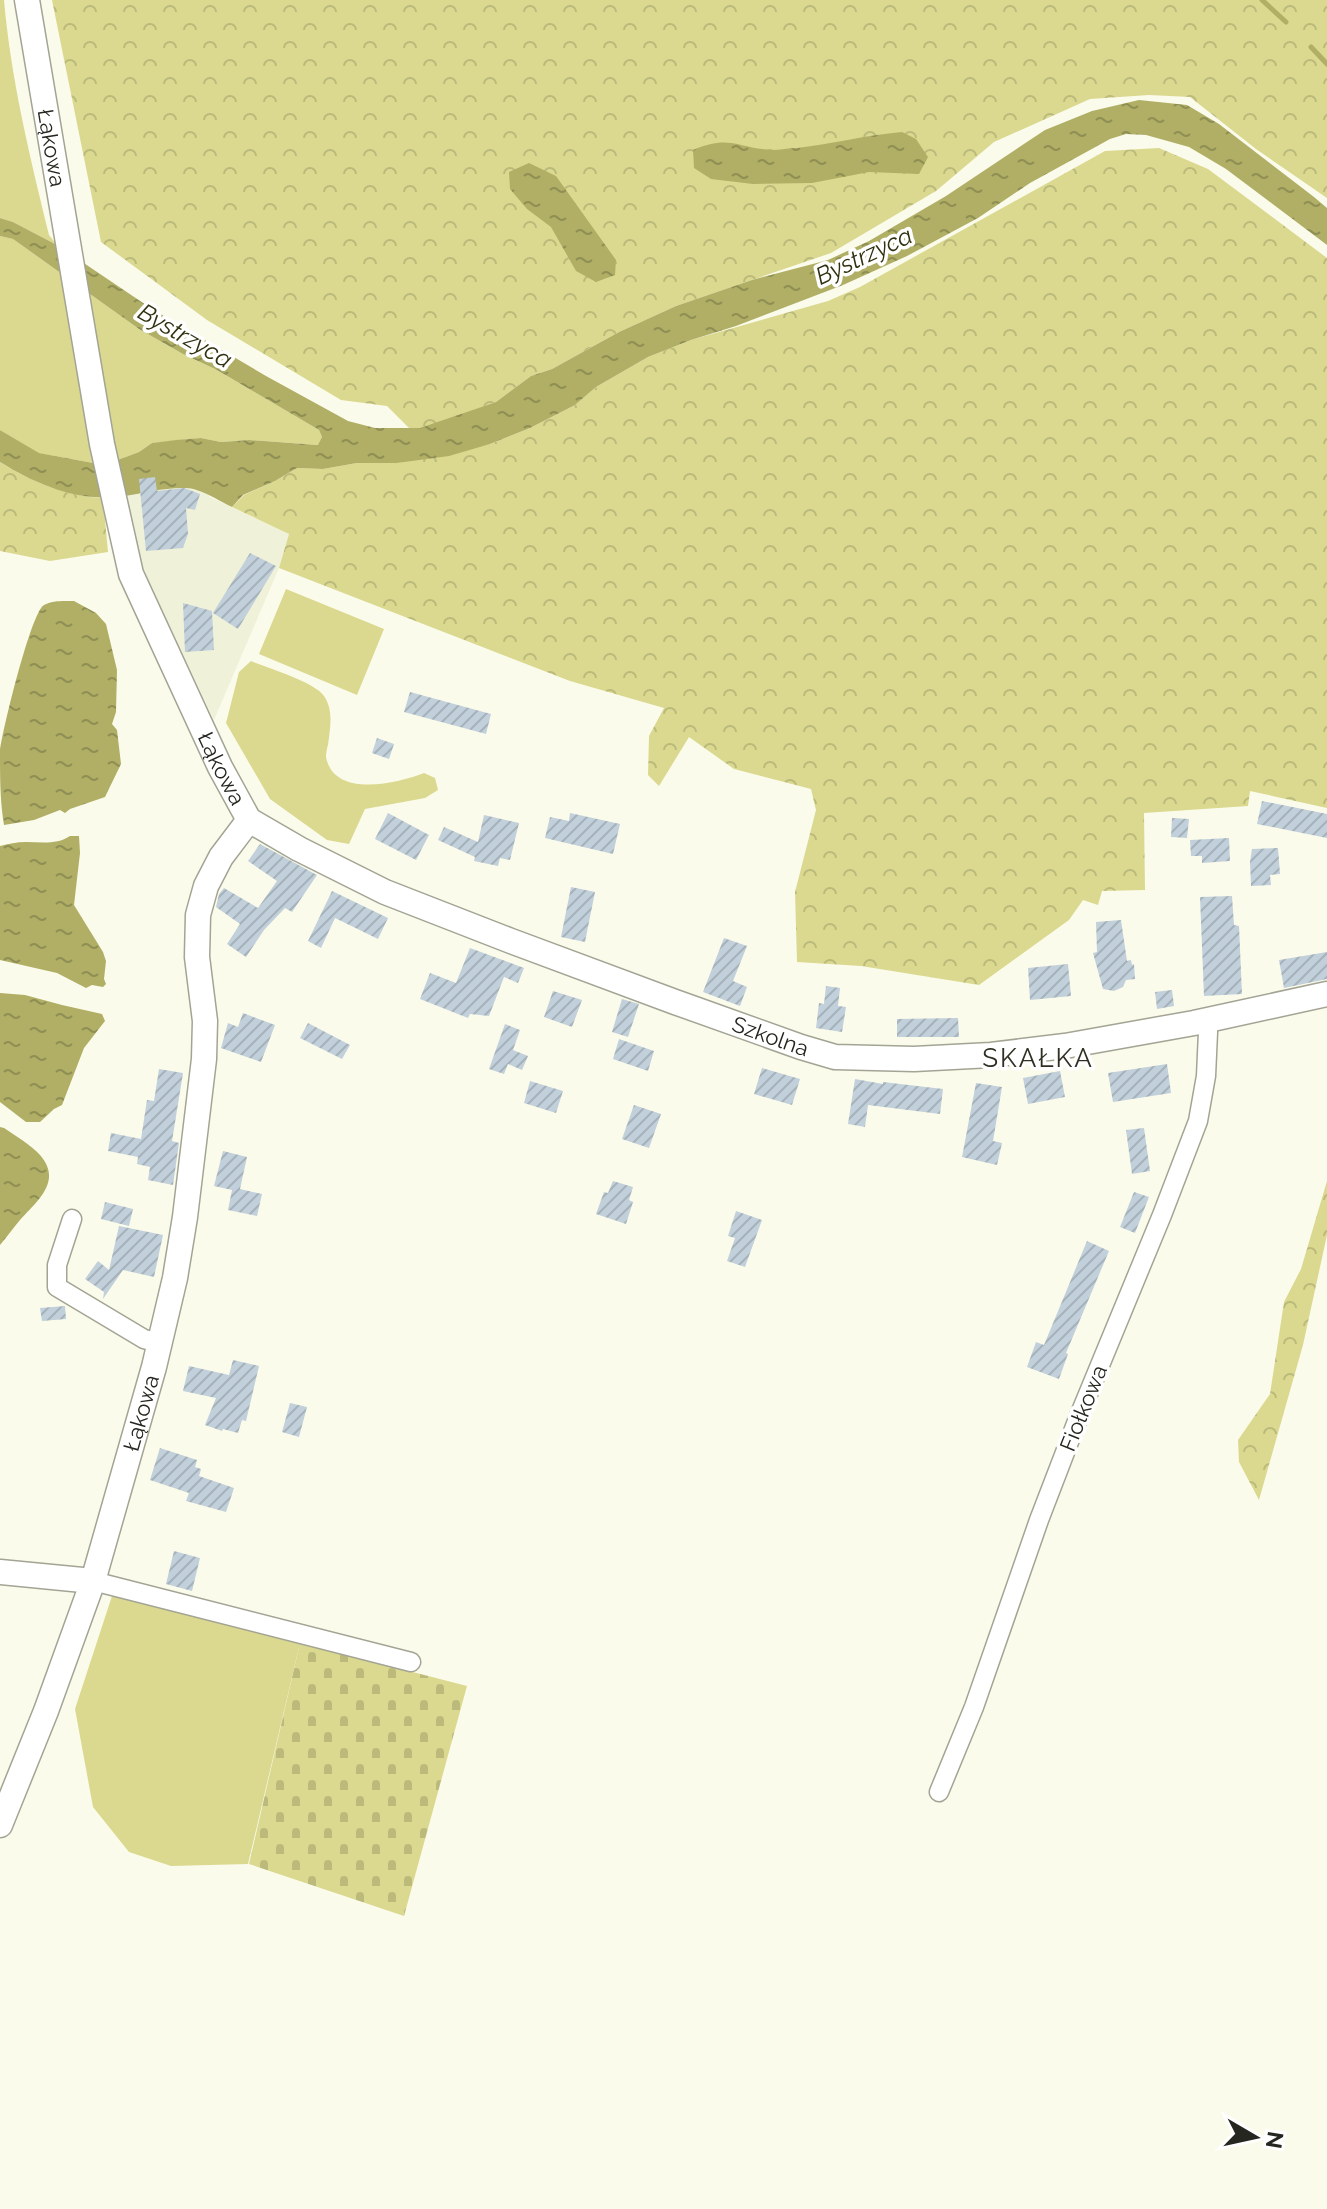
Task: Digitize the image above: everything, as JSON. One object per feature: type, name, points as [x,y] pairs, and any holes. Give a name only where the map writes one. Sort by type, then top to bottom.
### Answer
[{"type":"street","name":"Łąkowa","points":[[0,1825],[93,1581],[154,1367],[175,1278],[204,1059],[205,1021],[197,957],[198,915],[206,886],[221,857],[249,820],[220,767],[131,574],[105,458],[27,0]]},
{"type":"street","name":"Szkolna","points":[[249,820],[385,892],[645,991],[835,1057],[902,1059],[991,1055],[1065,1046],[1327,994]]},
{"type":"street","name":"Fiołkowa","points":[[939,1792],[974,1707],[1079,1416],[1198,1121],[1206,1076],[1206,1020]]},
{"type":"street","points":[[72,1219],[57,1265],[57,1287],[144,1339],[159,1343]]},
{"type":"street","points":[[0,1572],[93,1581],[411,1662]]},
{"type":"shaded area","points":[[158,421],[210,497],[289,534],[279,568],[214,720],[141,564],[123,496]]},
{"type":"green space","points":[[0,0],[4,0],[16,89],[35,177],[49,235],[57,245],[0,218]]},
{"type":"green space","points":[[52,0],[1327,0],[1327,198],[1256,149],[1190,97],[1149,95],[1090,99],[994,142],[936,191],[831,253],[676,306],[619,332],[552,369],[531,376],[496,402],[435,424],[409,428],[387,406],[341,400],[207,320],[101,242]]},
{"type":"green space","points":[[1159,148],[1208,169],[1327,258],[1327,808],[1250,791],[1248,806],[1144,813],[1145,890],[1102,891],[1098,905],[1083,900],[1069,920],[979,985],[861,966],[797,962],[795,892],[816,810],[811,789],[734,769],[689,737],[659,786],[648,775],[649,736],[664,708],[570,681],[279,568],[289,534],[232,507],[244,495],[297,468],[397,463],[490,444],[575,405],[596,387],[648,357],[691,340],[828,301],[860,287],[1105,151]]},
{"type":"green space","points":[[0,236],[13,239],[139,329],[217,370],[319,430],[322,437],[319,445],[249,440],[221,442],[201,438],[152,443],[139,452],[115,461],[93,463],[38,453],[0,430]]},
{"type":"green space","points":[[0,462],[50,487],[103,498],[108,552],[50,561],[0,551]]},
{"type":"green space","points":[[286,589],[384,629],[357,695],[259,654]]},
{"type":"green space","points":[[251,661],[301,681],[324,696],[330,720],[326,757],[331,770],[341,779],[354,783],[384,783],[424,773],[435,778],[438,790],[425,798],[365,809],[349,844],[327,840],[270,799],[226,723],[239,672]]},
{"type":"green space","points":[[1327,1181],[1327,1235],[1303,1345],[1259,1500],[1239,1462],[1238,1440],[1270,1394],[1284,1302],[1301,1269]]},
{"type":"green space","points":[[112,1596],[300,1643],[248,1864],[171,1866],[129,1852],[93,1807],[75,1709]]},
{"type":"green space","points":[[300,1643],[467,1686],[404,1916],[249,1864]]},
{"type":"water","name":"Bystrzyca","points":[[1139,100],[1187,105],[1219,124],[1314,197],[1327,208],[1327,245],[1226,169],[1189,147],[1146,135],[1126,134],[1110,139],[1030,183],[978,218],[907,256],[843,285],[648,357],[596,387],[575,405],[530,428],[449,456],[397,463],[357,463],[323,469],[297,468],[243,495],[232,507],[203,492],[186,488],[108,497],[75,494],[44,485],[0,462],[0,430],[39,453],[93,463],[115,461],[139,452],[152,443],[176,440],[201,438],[221,442],[249,440],[318,445],[322,437],[319,430],[217,370],[139,329],[13,239],[0,236],[0,218],[57,245],[152,309],[348,421],[375,428],[420,428],[496,402],[531,376],[552,369],[619,332],[676,306],[752,280],[828,260],[869,241],[946,196],[1045,130],[1092,111]]},
{"type":"water","points":[[902,132],[916,139],[928,157],[919,174],[869,172],[812,183],[753,184],[711,179],[694,168],[693,150],[716,143],[775,150]]},
{"type":"water","points":[[529,163],[556,176],[616,260],[615,275],[596,282],[576,271],[551,227],[527,209],[510,189],[509,172]]},
{"type":"water","points":[[74,601],[96,613],[106,624],[117,670],[116,712],[112,724],[117,730],[121,764],[105,797],[65,813],[60,810],[34,820],[4,825],[0,751],[25,649],[44,605]]},
{"type":"water","points":[[79,836],[80,853],[74,905],[103,952],[106,984],[103,987],[92,985],[86,988],[57,973],[0,960],[0,846],[19,842],[54,842]]},
{"type":"water","points":[[0,993],[25,995],[102,1014],[105,1021],[84,1048],[62,1105],[40,1122],[26,1122],[0,1102]]},
{"type":"water","points":[[0,1127],[36,1151],[49,1173],[40,1198],[0,1245]]},
{"type":"building","points":[[155,477],[157,491],[184,488],[200,494],[195,510],[186,508],[188,534],[183,548],[146,551],[139,479]]},
{"type":"building","points":[[250,553],[276,566],[238,629],[213,613]]},
{"type":"building","points":[[183,603],[212,611],[214,650],[185,652]]},
{"type":"building","points":[[410,692],[491,714],[486,734],[404,712]]},
{"type":"building","points":[[377,738],[394,744],[389,759],[372,753]]},
{"type":"building","points":[[1262,801],[1327,814],[1327,838],[1257,824]]},
{"type":"building","points":[[388,813],[429,835],[416,860],[375,839]]},
{"type":"building","points":[[570,813],[620,824],[613,854],[545,838],[550,817],[569,821]]},
{"type":"building","points":[[484,815],[519,823],[510,860],[500,858],[498,866],[474,861],[475,857],[438,840],[444,827],[478,842]]},
{"type":"building","points":[[1172,818],[1189,819],[1187,838],[1171,837]]},
{"type":"building","points":[[1229,838],[1230,861],[1202,863],[1202,856],[1191,856],[1190,840]]},
{"type":"building","points":[[260,844],[317,875],[292,912],[285,908],[264,930],[246,957],[227,944],[240,924],[216,907],[224,888],[258,908],[277,881],[248,861]]},
{"type":"building","points":[[1278,848],[1280,874],[1270,875],[1271,885],[1251,886],[1252,849]]},
{"type":"building","points":[[571,887],[595,892],[585,942],[561,937]]},
{"type":"building","points":[[332,891],[388,918],[378,939],[335,918],[321,948],[308,941]]},
{"type":"building","points":[[1232,896],[1234,925],[1239,926],[1242,994],[1204,996],[1200,897]]},
{"type":"building","points":[[1121,920],[1127,961],[1131,960],[1134,964],[1135,979],[1126,980],[1123,987],[1114,991],[1103,989],[1093,953],[1097,952],[1096,922]]},
{"type":"building","points":[[724,938],[747,946],[733,981],[747,987],[740,1006],[703,992]]},
{"type":"building","points":[[470,948],[524,968],[518,983],[504,977],[489,1016],[470,1014],[468,1018],[420,999],[430,973],[456,983]]},
{"type":"building","points":[[1327,952],[1327,979],[1284,988],[1279,960]]},
{"type":"building","points":[[1068,964],[1071,996],[1030,1000],[1028,968]]},
{"type":"building","points":[[826,986],[840,988],[838,1006],[846,1007],[842,1032],[816,1028],[819,1003],[824,1004]]},
{"type":"building","points":[[1172,990],[1174,1006],[1157,1009],[1155,992]]},
{"type":"building","points":[[553,991],[582,1000],[572,1027],[544,1017]]},
{"type":"building","points":[[622,999],[639,1004],[628,1037],[612,1032]]},
{"type":"building","points":[[243,1013],[275,1025],[261,1062],[221,1048],[228,1023],[238,1027]]},
{"type":"building","points":[[958,1018],[959,1037],[897,1037],[897,1019]]},
{"type":"building","points":[[308,1023],[350,1045],[342,1059],[300,1038]]},
{"type":"building","points":[[505,1024],[520,1030],[513,1050],[528,1056],[522,1070],[508,1064],[504,1074],[489,1069]]},
{"type":"building","points":[[619,1039],[654,1051],[648,1071],[613,1059]]},
{"type":"building","points":[[1167,1064],[1171,1093],[1113,1102],[1108,1073]]},
{"type":"building","points":[[762,1068],[800,1079],[792,1105],[754,1094]]},
{"type":"building","points":[[159,1069],[183,1073],[172,1141],[179,1143],[173,1185],[148,1180],[150,1167],[137,1164],[138,1157],[108,1151],[111,1133],[141,1139],[147,1100],[154,1101]]},
{"type":"building","points":[[1060,1071],[1065,1097],[1028,1104],[1023,1078]]},
{"type":"building","points":[[855,1079],[943,1089],[940,1114],[868,1105],[865,1127],[848,1124]]},
{"type":"building","points":[[530,1081],[563,1091],[556,1113],[524,1103]]},
{"type":"building","points":[[976,1083],[1002,1087],[993,1141],[1002,1143],[997,1165],[962,1157]]},
{"type":"building","points":[[634,1105],[661,1114],[649,1148],[622,1139]]},
{"type":"building","points":[[1144,1128],[1150,1171],[1132,1174],[1126,1130]]},
{"type":"building","points":[[223,1151],[247,1157],[240,1189],[262,1194],[257,1216],[228,1210],[232,1190],[214,1186]]},
{"type":"building","points":[[613,1181],[633,1187],[629,1200],[633,1202],[626,1224],[596,1214],[604,1192],[608,1193]]},
{"type":"building","points":[[1134,1192],[1149,1197],[1135,1233],[1120,1227]]},
{"type":"building","points":[[105,1202],[133,1209],[129,1226],[101,1219]]},
{"type":"building","points":[[736,1211],[762,1220],[745,1267],[727,1261],[735,1238],[728,1236]]},
{"type":"building","points":[[119,1226],[163,1235],[154,1277],[123,1270],[103,1299],[104,1292],[85,1279],[98,1261],[109,1270]]},
{"type":"building","points":[[1087,1241],[1109,1251],[1066,1353],[1059,1379],[1027,1367],[1036,1342],[1044,1345]]},
{"type":"building","points":[[65,1306],[66,1319],[42,1321],[40,1308]]},
{"type":"building","points":[[233,1360],[259,1366],[246,1421],[242,1420],[238,1433],[205,1425],[216,1398],[183,1391],[189,1366],[229,1375]]},
{"type":"building","points":[[290,1403],[307,1407],[299,1437],[282,1432]]},
{"type":"building","points":[[160,1448],[197,1460],[195,1467],[201,1469],[199,1476],[234,1488],[226,1512],[186,1501],[189,1493],[150,1480]]},
{"type":"building","points":[[174,1551],[200,1558],[192,1591],[166,1584]]},
{"type":"waterway","points":[[1262,0],[1286,22]]},
{"type":"waterway","points":[[1311,47],[1327,64]]},
{"type":"district","name":"SKAŁKA","points":[[1038,1058]]}]
